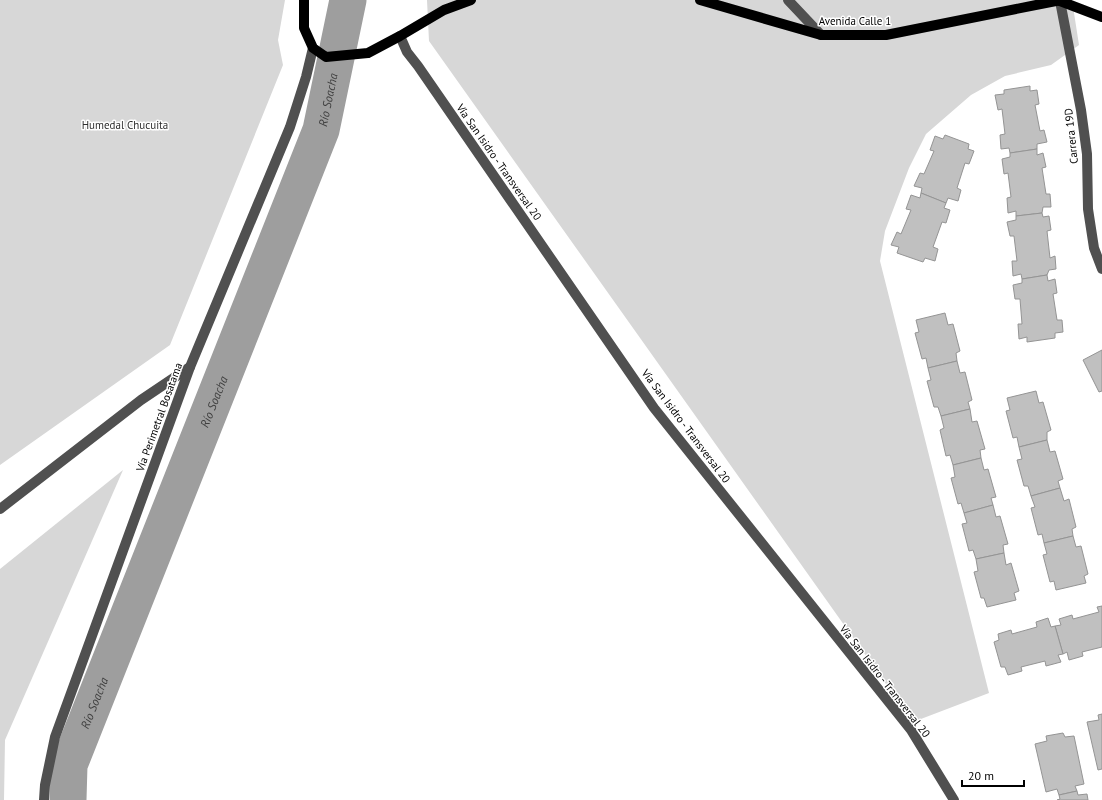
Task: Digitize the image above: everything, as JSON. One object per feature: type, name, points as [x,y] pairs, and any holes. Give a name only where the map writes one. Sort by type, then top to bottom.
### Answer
[{"type":"main road","points":[[304,0],[304,28],[313,48],[326,57],[368,54],[444,10],[471,0]]},
{"type":"main road","name":"Avenida Calle 1","points":[[700,0],[821,35],[886,35],[1061,0]]},
{"type":"main road","points":[[1061,0],[1102,17]]},
{"type":"street","points":[[788,0],[821,35]]},
{"type":"street","name":"Carrera 19D","points":[[1061,0],[1081,110],[1087,154],[1088,209],[1094,248],[1102,269]]},
{"type":"street","name":"Vía San Isidro - Transversal 20","points":[[400,36],[407,52],[654,408],[911,730],[954,800]]},
{"type":"street","name":"Vía Perimetral Bosatama","points":[[44,800],[45,785],[55,737],[190,366],[290,127],[306,77],[313,48]]},
{"type":"street","points":[[0,509],[141,400],[190,366]]},
{"type":"green space","name":"Humedal Chucuita","points":[[0,0],[285,0],[278,40],[283,65],[170,345],[0,465]]},
{"type":"green space","points":[[427,0],[1072,0],[1079,45],[1051,65],[1005,76],[971,95],[926,134],[909,168],[885,231],[880,261],[989,693],[913,722],[429,41]]},
{"type":"green space","points":[[123,470],[5,740],[4,800],[0,800],[0,569]]},
{"type":"building","points":[[1030,86],[1030,91],[1037,90],[1039,104],[1035,105],[1040,131],[1044,130],[1047,142],[1037,144],[1037,149],[1010,153],[1009,148],[1001,149],[1000,135],[1005,134],[1002,109],[998,110],[995,95],[1004,94],[1004,90]]},
{"type":"building","points":[[945,135],[969,144],[968,149],[974,151],[969,164],[965,163],[957,188],[961,190],[958,201],[948,198],[946,203],[921,193],[922,188],[914,186],[920,173],[924,174],[934,151],[930,150],[935,136],[943,139]]},
{"type":"building","points":[[1037,149],[1037,155],[1043,153],[1046,167],[1042,168],[1046,194],[1050,194],[1051,207],[1043,207],[1042,213],[1016,216],[1016,211],[1008,213],[1007,198],[1011,197],[1008,173],[1004,174],[1002,159],[1010,157],[1010,153]]},
{"type":"building","points":[[921,193],[946,203],[944,208],[950,210],[946,223],[942,222],[933,247],[938,249],[935,261],[925,258],[923,262],[897,253],[899,247],[891,245],[897,232],[901,234],[911,210],[906,209],[911,195],[920,198]]},
{"type":"building","points":[[1042,213],[1043,217],[1049,216],[1051,230],[1047,231],[1050,258],[1055,256],[1056,269],[1049,270],[1047,275],[1022,279],[1021,274],[1013,276],[1012,261],[1017,261],[1014,236],[1010,236],[1007,222],[1016,220],[1016,216]]},
{"type":"building","points":[[1047,275],[1048,281],[1055,279],[1057,293],[1053,294],[1057,320],[1062,320],[1063,332],[1055,333],[1055,338],[1027,342],[1027,337],[1019,339],[1018,324],[1022,324],[1020,299],[1015,299],[1013,285],[1022,283],[1022,279]]},
{"type":"building","points":[[945,313],[948,325],[953,324],[960,351],[956,353],[957,361],[928,368],[926,358],[922,359],[915,333],[919,332],[916,320]]},
{"type":"building","points":[[1102,350],[1102,391],[1099,392],[1083,360]]},
{"type":"building","points":[[957,361],[960,373],[965,372],[972,400],[968,402],[970,409],[941,416],[938,407],[934,407],[927,381],[931,380],[928,368]]},
{"type":"building","points":[[1036,391],[1039,403],[1043,402],[1051,430],[1047,432],[1047,440],[1019,447],[1017,437],[1013,438],[1006,411],[1010,410],[1007,398]]},
{"type":"building","points":[[970,409],[972,422],[977,421],[985,449],[980,450],[981,458],[953,465],[950,455],[946,456],[940,430],[944,428],[941,416]]},
{"type":"building","points":[[1047,440],[1050,452],[1055,451],[1063,479],[1058,481],[1060,488],[1031,496],[1028,486],[1024,486],[1017,460],[1022,459],[1019,447]]},
{"type":"building","points":[[981,458],[984,470],[988,469],[996,497],[991,498],[993,505],[964,513],[961,503],[958,504],[951,478],[955,477],[953,465]]},
{"type":"building","points":[[1060,488],[1064,501],[1069,499],[1076,527],[1072,529],[1073,536],[1044,543],[1042,534],[1038,535],[1031,508],[1035,507],[1031,496]]},
{"type":"building","points":[[993,505],[996,517],[1000,516],[1008,544],[1003,545],[1004,553],[976,559],[973,550],[969,551],[962,524],[967,523],[964,513]]},
{"type":"building","points":[[1073,536],[1076,547],[1081,546],[1088,574],[1084,576],[1086,583],[1056,590],[1054,581],[1050,582],[1043,555],[1047,554],[1044,543]]},
{"type":"building","points":[[1004,553],[1006,565],[1011,563],[1019,591],[1014,593],[1016,600],[987,607],[984,598],[981,598],[974,572],[978,571],[976,559]]},
{"type":"building","points":[[1102,606],[1102,647],[1082,652],[1083,656],[1069,660],[1067,652],[1063,654],[1055,626],[1061,625],[1059,619],[1072,615],[1073,619],[1099,612],[1097,607]]},
{"type":"building","points":[[1048,618],[1051,627],[1055,626],[1063,654],[1058,655],[1061,662],[1046,666],[1045,661],[1021,667],[1022,671],[1008,675],[1005,667],[1001,667],[994,642],[999,640],[998,634],[1011,630],[1012,634],[1037,627],[1036,622]]},
{"type":"building","points":[[1102,714],[1102,769],[1098,770],[1087,722],[1099,720],[1098,715]]},
{"type":"building","points":[[1063,733],[1065,737],[1074,736],[1084,784],[1075,786],[1077,791],[1059,795],[1057,789],[1046,792],[1035,744],[1047,741],[1046,736]]},
{"type":"building","points":[[1077,791],[1078,795],[1087,794],[1088,800],[1057,800],[1060,799],[1059,795]]},
{"type":"waterway","name":"Río Soacha","points":[[68,800],[69,765],[321,130],[348,0]]}]
